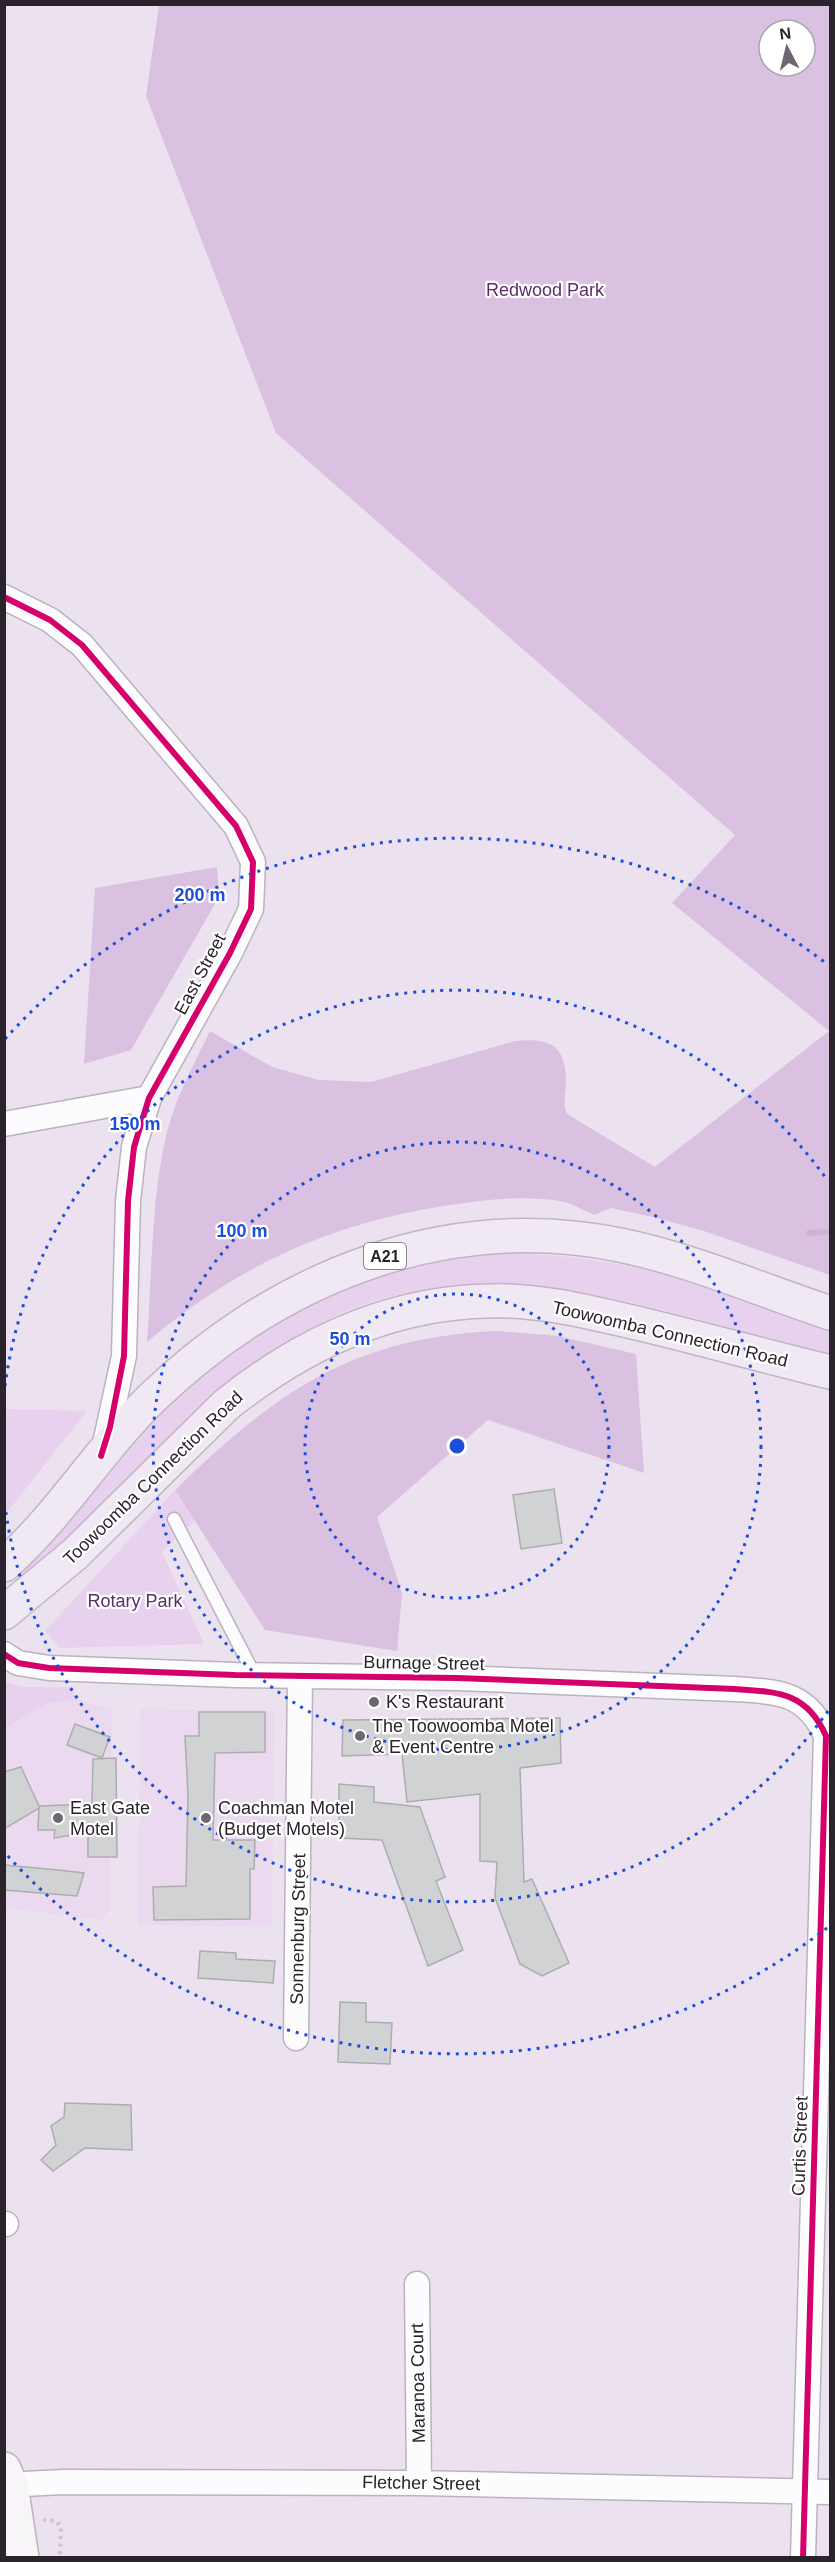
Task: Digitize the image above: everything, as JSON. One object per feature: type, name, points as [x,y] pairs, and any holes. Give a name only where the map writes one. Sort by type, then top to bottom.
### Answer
[{"type":"highway","name":"A21","points":[[4,1565],[33,1536],[154,1397],[223,1337],[253,1317],[323,1278],[389,1255],[422,1247],[482,1238],[587,1240],[652,1253],[831,1313]]},
{"type":"highway","name":"Toowoomba Connection Road","points":[[4,1613],[75,1554],[226,1405],[249,1387],[308,1348],[345,1330],[381,1318],[451,1303],[488,1301],[535,1303],[591,1312],[831,1372]]},
{"type":"street","name":"East Street","points":[[4,597],[50,620],[82,645],[236,826],[253,862],[250,909],[230,953],[149,1098],[134,1147],[128,1201],[124,1356],[110,1427],[101,1456]]},
{"type":"street","points":[[4,1124],[149,1098]]},
{"type":"street","name":"Burnage Street","points":[[4,1654],[18,1663],[50,1668],[255,1676],[457,1678],[771,1691],[793,1697],[809,1708],[826,1736]]},
{"type":"street","name":"Sonnenburg Street","points":[[296,2038],[300,1676]]},
{"type":"street","name":"Curtis Street","points":[[803,2558],[826,1736]]},
{"type":"street","name":"Maranoa Court","points":[[417,2284],[419,2483]]},
{"type":"street","points":[[7,2480],[22,2558]]},
{"type":"street","name":"Fletcher Street","points":[[7,2480],[419,2483],[806,2489],[831,2492]]},
{"type":"lane","points":[[174,1519],[255,1676]]},
{"type":"path","points":[[43,2520],[56,2521],[62,2527],[60,2558]]},
{"type":"shaded area","name":"East Gate Motel","points":[[78,1700],[112,1709],[110,1909],[103,1920],[5,1908],[4,1728],[47,1703]]},
{"type":"shaded area","name":"Coachman Motel (Budget Motels)","points":[[140,1709],[274,1711],[272,1927],[138,1925]]},
{"type":"green space","name":"Redwood Park","points":[[159,5],[830,5],[830,1275],[704,1231],[653,1217],[611,1208],[594,1215],[568,1203],[547,1199],[491,1200],[451,1205],[367,1223],[289,1251],[216,1290],[147,1342],[155,1210],[167,1132],[175,1106],[210,1031],[272,1067],[319,1080],[371,1082],[515,1041],[546,1043],[553,1046],[563,1059],[567,1114],[655,1167],[829,1031],[672,903],[735,835],[276,433],[146,96]]},
{"type":"green space","points":[[217,867],[219,897],[131,1050],[84,1064],[95,888]]},
{"type":"green space","points":[[488,1253],[516,1253],[598,1261],[652,1271],[705,1285],[830,1329],[830,1354],[637,1304],[572,1291],[508,1285],[444,1287],[380,1300],[315,1326],[282,1344],[251,1365],[198,1414],[59,1556],[35,1575],[5,1593],[90,1488],[162,1410],[210,1366],[246,1340],[349,1283],[417,1264]]},
{"type":"green space","points":[[498,1331],[558,1336],[636,1354],[644,1473],[488,1420],[377,1517],[402,1593],[397,1651],[265,1630],[175,1490],[248,1425],[283,1398],[320,1376],[358,1358],[400,1345],[446,1336]]},
{"type":"green space","points":[[4,1409],[87,1411],[5,1515]]},
{"type":"green space","name":"Rotary Park","points":[[175,1490],[195,1520],[162,1552],[204,1644],[60,1648],[45,1631]]},
{"type":"green space","points":[[5,1682],[25,1687],[70,1687],[78,1700],[47,1703],[5,1728]]},
{"type":"building","points":[[554,1489],[562,1543],[521,1549],[513,1495]]},
{"type":"building","points":[[199,1712],[265,1712],[265,1752],[215,1753],[213,1840],[255,1840],[254,1869],[250,1869],[250,1919],[154,1920],[153,1887],[186,1886],[188,1794],[185,1736],[199,1736]]},
{"type":"building","points":[[560,1718],[561,1763],[520,1768],[524,1882],[532,1879],[569,1963],[542,1976],[520,1964],[495,1898],[497,1862],[480,1861],[480,1794],[407,1802],[402,1754],[342,1756],[343,1720]]},
{"type":"building","points":[[75,1724],[110,1737],[102,1758],[67,1745]]},
{"type":"building","points":[[116,1758],[117,1857],[88,1857],[88,1832],[54,1838],[55,1830],[38,1830],[39,1808],[4,1829],[4,1772],[21,1767],[39,1806],[92,1804],[93,1759]]},
{"type":"building","points":[[339,1784],[374,1787],[374,1802],[420,1807],[445,1877],[436,1881],[463,1950],[428,1966],[382,1840],[339,1838]]},
{"type":"building","points":[[4,1865],[84,1873],[77,1896],[4,1890]]},
{"type":"building","points":[[200,1951],[236,1953],[236,1959],[275,1961],[273,1983],[198,1978]]},
{"type":"building","points":[[340,2002],[366,2003],[366,2022],[392,2023],[390,2064],[338,2062]]},
{"type":"building","points":[[65,2103],[131,2105],[132,2150],[85,2148],[53,2171],[41,2160],[56,2145],[51,2126],[64,2117]]},
{"type":"waterway","points":[[809,1233],[830,1232]]},
{"type":"cycle path","points":[[4,597],[50,620],[82,645],[236,826],[253,862],[251,909],[230,953],[149,1098],[134,1147],[128,1201],[124,1356],[110,1427],[101,1456]]},
{"type":"cycle path","points":[[4,1654],[18,1663],[49,1668],[235,1675],[457,1678],[765,1691],[790,1697],[810,1711],[826,1736],[803,2558]]},
{"type":"place","name":"K's Restaurant","points":[[374,1702]]},
{"type":"place","name":"The Toowoomba Motel & Event Centre","points":[[360,1736]]},
{"type":"place","name":"East Gate Motel","points":[[58,1818]]},
{"type":"place","name":"Coachman Motel (Budget Motels)","points":[[206,1818]]}]
